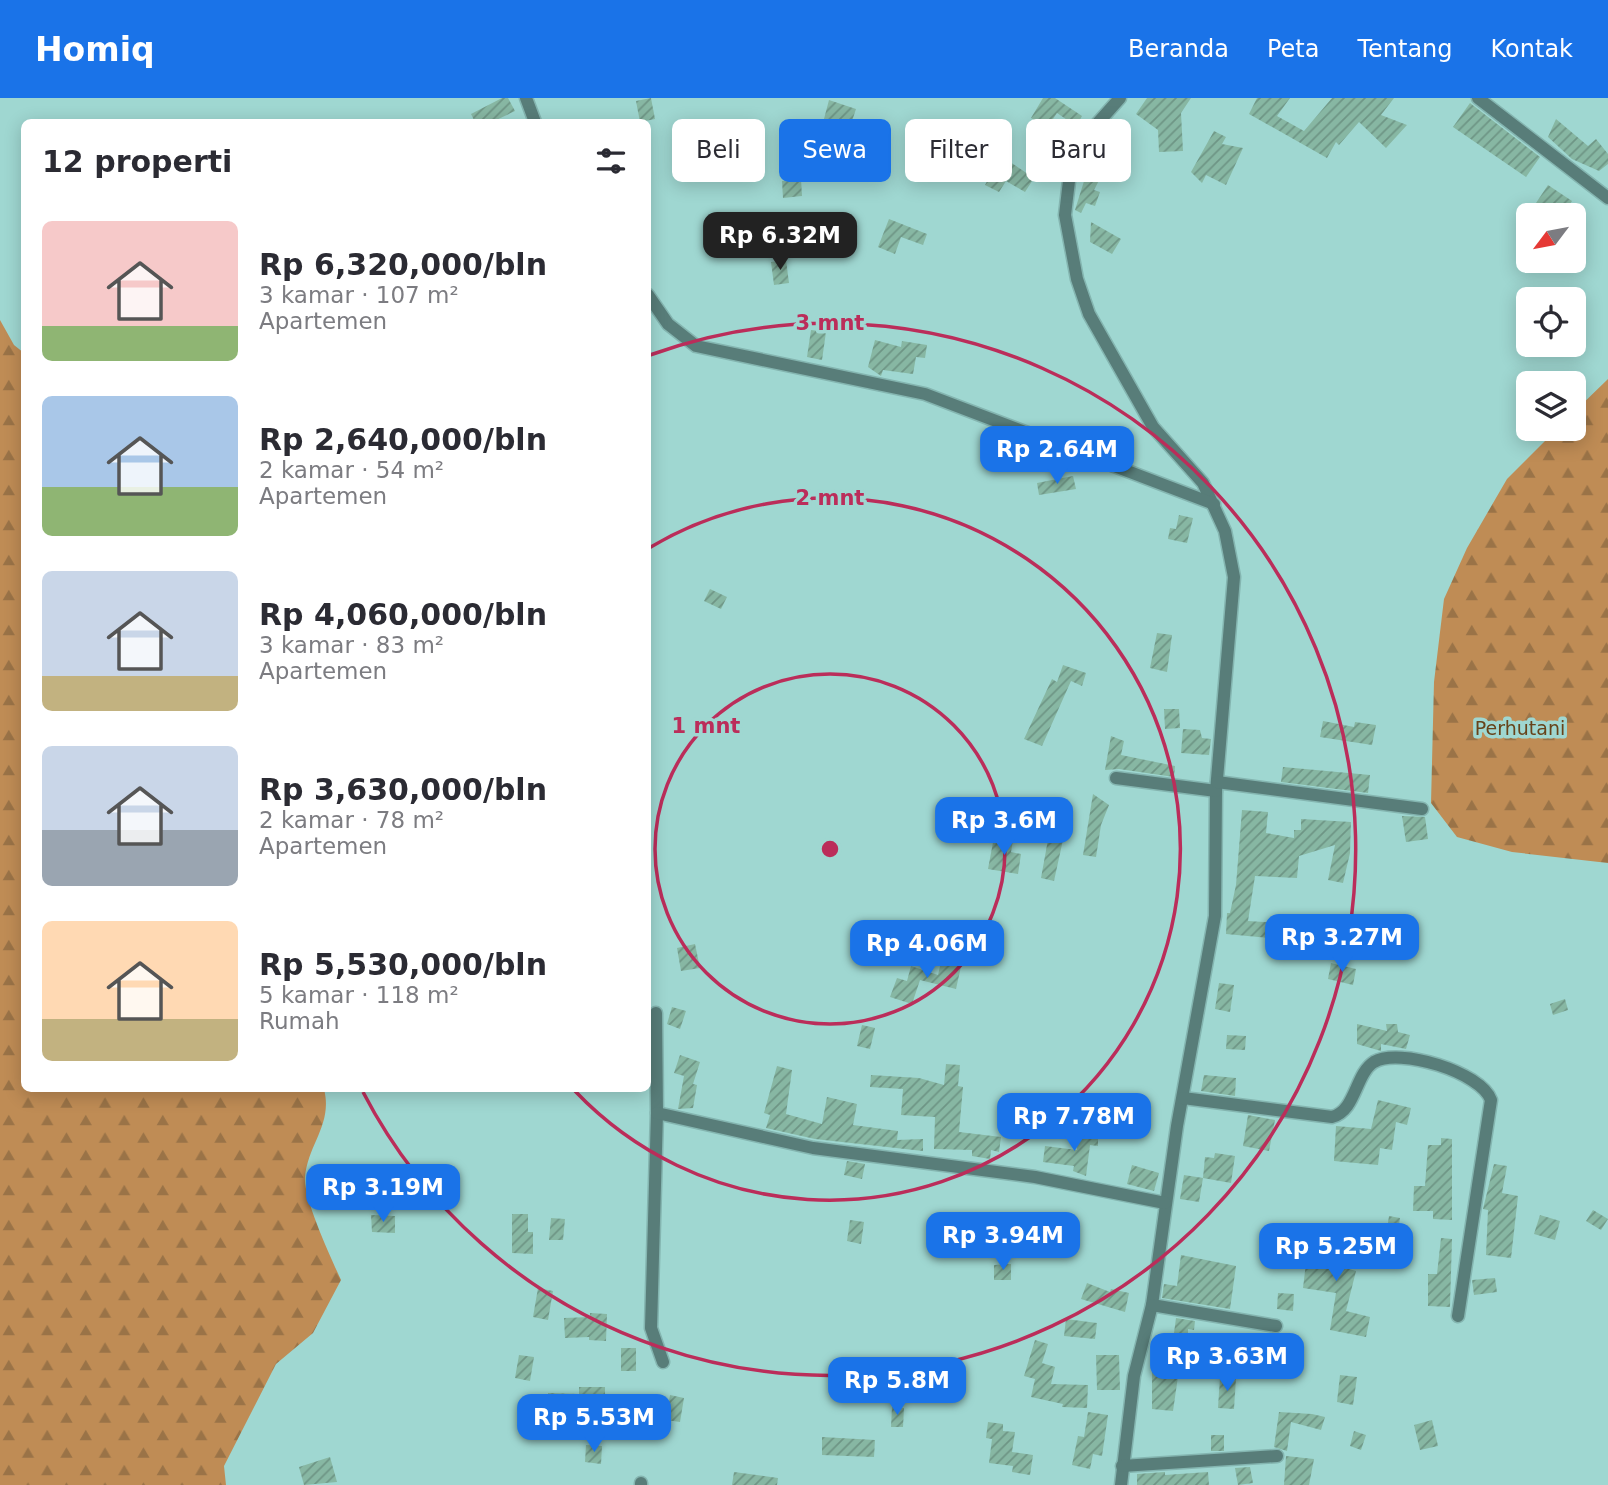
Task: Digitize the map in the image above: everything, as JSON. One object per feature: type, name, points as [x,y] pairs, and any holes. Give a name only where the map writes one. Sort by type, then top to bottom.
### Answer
[{"type":"street","points":[[526,98],[535,119]]},
{"type":"street","points":[[1120,98],[1080,143],[1071,164],[1065,215],[1077,279],[1089,314],[1153,427],[1188,463],[1214,504],[1232,553],[1234,577],[1217,787],[1218,867],[1215,916],[1165,1203],[1152,1305],[1135,1376],[1121,1485]]},
{"type":"street","points":[[1478,98],[1608,198]]},
{"type":"street","points":[[651,299],[668,324],[696,346],[925,394],[1214,504]]},
{"type":"street","points":[[1116,778],[1422,808]]},
{"type":"street","points":[[656,1013],[657,1112],[651,1328],[663,1362]]},
{"type":"street","points":[[1183,1098],[1332,1117],[1344,1110],[1372,1063],[1388,1056],[1447,1068],[1476,1081],[1491,1100],[1458,1316]]},
{"type":"street","points":[[657,1112],[813,1148],[1035,1177],[1165,1203]]},
{"type":"street","points":[[1152,1305],[1276,1326]]},
{"type":"street","points":[[1122,1466],[1277,1456]]},
{"type":"green space","points":[[0,320],[14,345],[21,351],[21,1092],[324,1092],[323,1124],[310,1154],[305,1177],[308,1199],[341,1280],[313,1333],[276,1364],[224,1466],[226,1485],[0,1485]]},
{"type":"green space","name":"Perhutani","points":[[1608,379],[1608,863],[1512,852],[1457,837],[1431,803],[1434,682],[1444,599],[1467,548],[1507,479],[1545,441],[1586,441],[1586,400]]},
{"type":"building","points":[[502,98],[508,98],[515,111],[498,119],[474,119],[471,114]]},
{"type":"building","points":[[651,98],[655,119],[639,119],[636,101]]},
{"type":"building","points":[[1043,98],[1055,98],[1082,116],[1080,119],[1066,119],[1057,113],[1053,119],[1031,118]]},
{"type":"building","points":[[1147,98],[1191,98],[1181,113],[1183,151],[1159,152],[1158,130],[1136,114]]},
{"type":"building","points":[[1257,98],[1290,98],[1277,116],[1304,131],[1332,98],[1394,98],[1381,115],[1407,125],[1386,148],[1359,122],[1339,145],[1336,142],[1327,158],[1249,114]]},
{"type":"building","points":[[829,100],[856,109],[853,119],[824,119]]},
{"type":"building","points":[[1470,103],[1540,157],[1526,177],[1453,127]]},
{"type":"building","points":[[1556,119],[1588,146],[1596,139],[1608,154],[1608,164],[1599,171],[1572,159],[1548,137]]},
{"type":"building","points":[[1214,131],[1226,137],[1222,144],[1243,148],[1226,185],[1206,175],[1202,183],[1191,172]]},
{"type":"building","points":[[1012,163],[1026,173],[1026,182],[1031,182],[1025,192],[1008,182],[1012,182]]},
{"type":"building","points":[[782,182],[801,182],[802,196],[783,198]]},
{"type":"building","points":[[987,182],[1005,182],[999,192],[985,185]]},
{"type":"building","points":[[1084,182],[1098,182],[1094,190],[1100,192],[1095,206],[1086,203],[1081,213],[1075,210]]},
{"type":"building","points":[[1548,185],[1572,201],[1571,203],[1536,203]]},
{"type":"building","points":[[889,219],[927,234],[923,245],[901,237],[895,254],[878,247]]},
{"type":"building","points":[[804,220],[805,241],[777,242],[777,221]]},
{"type":"building","points":[[1091,222],[1121,239],[1112,254],[1090,242]]},
{"type":"building","points":[[786,260],[789,283],[774,285],[771,262]]},
{"type":"building","points":[[811,330],[826,332],[822,360],[807,357]]},
{"type":"building","points":[[875,340],[901,347],[902,341],[927,345],[925,358],[916,357],[913,374],[883,370],[881,376],[868,367]]},
{"type":"building","points":[[1073,476],[1076,489],[1039,495],[1037,483]]},
{"type":"building","points":[[1179,515],[1193,518],[1187,543],[1168,539],[1170,528],[1176,529]]},
{"type":"building","points":[[710,589],[727,597],[721,609],[704,601]]},
{"type":"building","points":[[1157,633],[1172,635],[1167,672],[1150,668]]},
{"type":"building","points":[[1063,665],[1086,673],[1082,686],[1071,681],[1042,746],[1024,739],[1052,679],[1057,682]]},
{"type":"building","points":[[1164,709],[1179,709],[1180,728],[1165,729]]},
{"type":"building","points":[[1323,721],[1354,727],[1355,722],[1376,725],[1372,745],[1320,737]]},
{"type":"building","points":[[1183,729],[1200,730],[1202,738],[1211,739],[1209,755],[1181,753]]},
{"type":"building","points":[[1111,736],[1124,741],[1121,755],[1175,766],[1174,777],[1119,769],[1105,770]]},
{"type":"building","points":[[1283,767],[1370,775],[1368,793],[1281,782]]},
{"type":"building","points":[[1093,794],[1109,805],[1101,825],[1096,857],[1083,855]]},
{"type":"building","points":[[1242,810],[1268,812],[1266,833],[1294,838],[1294,830],[1301,830],[1301,819],[1351,822],[1350,853],[1343,883],[1328,880],[1335,845],[1299,856],[1297,878],[1255,876],[1248,921],[1280,923],[1280,939],[1226,934],[1227,913],[1230,913],[1236,885]]},
{"type":"building","points":[[1402,816],[1425,817],[1428,839],[1406,842]]},
{"type":"building","points":[[1051,823],[1066,826],[1054,881],[1041,878]]},
{"type":"building","points":[[994,837],[1013,840],[1011,852],[1021,854],[1018,874],[988,869]]},
{"type":"building","points":[[695,944],[700,968],[681,971],[677,948]]},
{"type":"building","points":[[942,957],[962,962],[956,989],[920,980],[912,1004],[890,997],[897,978],[907,981],[911,966],[938,975]]},
{"type":"building","points":[[1331,963],[1356,969],[1353,985],[1328,979]]},
{"type":"building","points":[[1219,983],[1234,985],[1230,1012],[1215,1009]]},
{"type":"building","points":[[1565,999],[1568,1010],[1553,1015],[1550,1004]]},
{"type":"building","points":[[672,1007],[686,1011],[680,1029],[667,1024]]},
{"type":"building","points":[[1357,1024],[1387,1031],[1386,1024],[1397,1024],[1398,1032],[1410,1035],[1406,1049],[1381,1044],[1381,1051],[1357,1044]]},
{"type":"building","points":[[862,1025],[875,1028],[870,1049],[857,1046]]},
{"type":"building","points":[[1227,1035],[1246,1036],[1245,1050],[1226,1049]]},
{"type":"building","points":[[680,1055],[700,1062],[693,1084],[697,1085],[693,1108],[678,1109],[684,1076],[674,1073]]},
{"type":"building","points":[[946,1064],[960,1065],[958,1086],[963,1087],[959,1132],[1001,1137],[999,1152],[991,1150],[990,1159],[972,1156],[972,1150],[934,1149],[935,1117],[901,1115],[903,1089],[870,1087],[871,1075],[919,1078],[944,1085]]},
{"type":"building","points":[[777,1066],[792,1070],[786,1114],[822,1124],[827,1097],[857,1104],[853,1125],[898,1131],[897,1140],[923,1139],[923,1151],[815,1139],[766,1128],[770,1115],[764,1113]]},
{"type":"building","points":[[1204,1075],[1236,1078],[1235,1096],[1201,1091]]},
{"type":"building","points":[[1378,1100],[1411,1108],[1407,1125],[1396,1122],[1392,1150],[1380,1148],[1378,1165],[1334,1161],[1336,1126],[1371,1129]]},
{"type":"building","points":[[1248,1115],[1275,1120],[1269,1151],[1243,1146]]},
{"type":"building","points":[[1017,1116],[1038,1117],[1037,1134],[1016,1133]]},
{"type":"building","points":[[1077,1131],[1098,1131],[1098,1146],[1090,1145],[1086,1176],[1073,1171],[1074,1166],[1043,1162],[1045,1146],[1077,1150]]},
{"type":"building","points":[[1441,1138],[1452,1139],[1452,1220],[1433,1219],[1433,1211],[1413,1211],[1414,1186],[1425,1186],[1428,1145],[1441,1145]]},
{"type":"building","points":[[1215,1153],[1235,1156],[1231,1183],[1203,1178],[1205,1157],[1214,1158]]},
{"type":"building","points":[[847,1161],[865,1164],[862,1179],[844,1175]]},
{"type":"building","points":[[1494,1164],[1507,1166],[1502,1193],[1518,1196],[1511,1258],[1486,1255],[1488,1210],[1483,1209]]},
{"type":"building","points":[[1132,1165],[1159,1173],[1154,1191],[1127,1184]]},
{"type":"building","points":[[1184,1175],[1203,1178],[1199,1202],[1180,1199]]},
{"type":"building","points":[[1593,1210],[1608,1219],[1601,1230],[1586,1221]]},
{"type":"building","points":[[512,1214],[528,1214],[528,1232],[533,1232],[533,1254],[512,1253]]},
{"type":"building","points":[[371,1215],[395,1216],[395,1233],[372,1232]]},
{"type":"building","points":[[1540,1215],[1560,1221],[1555,1240],[1534,1234]]},
{"type":"building","points":[[1389,1216],[1400,1218],[1398,1232],[1387,1230]]},
{"type":"building","points":[[551,1218],[565,1219],[563,1240],[549,1240]]},
{"type":"building","points":[[850,1220],[864,1222],[861,1244],[847,1241]]},
{"type":"building","points":[[1334,1229],[1352,1231],[1349,1269],[1356,1271],[1346,1311],[1370,1317],[1366,1337],[1330,1330],[1336,1293],[1303,1288],[1306,1263],[1304,1251],[1332,1253]]},
{"type":"building","points":[[1441,1238],[1452,1239],[1450,1307],[1428,1306],[1428,1274],[1437,1274]]},
{"type":"building","points":[[1181,1255],[1236,1266],[1230,1309],[1162,1298],[1164,1284],[1177,1286]]},
{"type":"building","points":[[1011,1264],[1011,1280],[994,1280],[994,1265]]},
{"type":"building","points":[[1495,1278],[1497,1292],[1474,1295],[1472,1280]]},
{"type":"building","points":[[1087,1283],[1110,1292],[1111,1289],[1129,1293],[1125,1312],[1081,1299]]},
{"type":"building","points":[[538,1288],[553,1291],[548,1320],[533,1317]]},
{"type":"building","points":[[1278,1293],[1294,1294],[1293,1311],[1277,1309]]},
{"type":"building","points":[[590,1313],[607,1314],[606,1341],[589,1340],[589,1337],[565,1338],[564,1318],[590,1317]]},
{"type":"building","points":[[1176,1318],[1195,1321],[1194,1330],[1188,1329],[1188,1334],[1174,1333]]},
{"type":"building","points":[[1066,1319],[1097,1323],[1095,1339],[1064,1336]]},
{"type":"building","points":[[1035,1340],[1048,1344],[1042,1363],[1055,1367],[1051,1384],[1088,1385],[1087,1408],[1062,1407],[1063,1404],[1031,1397],[1035,1379],[1024,1376]]},
{"type":"building","points":[[1163,1341],[1183,1342],[1173,1411],[1152,1409],[1152,1365],[1161,1366]]},
{"type":"building","points":[[621,1348],[636,1348],[636,1371],[621,1371]]},
{"type":"building","points":[[519,1355],[534,1357],[530,1381],[515,1378]]},
{"type":"building","points":[[1096,1355],[1119,1355],[1120,1390],[1097,1390]]},
{"type":"building","points":[[1340,1375],[1357,1377],[1353,1405],[1337,1402]]},
{"type":"building","points":[[1220,1377],[1236,1378],[1234,1409],[1218,1408]]},
{"type":"building","points":[[579,1387],[605,1387],[605,1399],[595,1399],[595,1418],[547,1417],[548,1393],[579,1394]]},
{"type":"building","points":[[670,1395],[684,1398],[680,1422],[666,1420]]},
{"type":"building","points":[[892,1407],[904,1408],[903,1427],[891,1427]]},
{"type":"building","points":[[1088,1412],[1108,1415],[1102,1456],[1093,1454],[1090,1469],[1072,1465],[1078,1436],[1084,1437]]},
{"type":"building","points":[[1279,1412],[1325,1417],[1321,1430],[1291,1422],[1287,1451],[1274,1447]]},
{"type":"building","points":[[1432,1420],[1438,1446],[1420,1450],[1414,1425]]},
{"type":"building","points":[[988,1422],[1003,1424],[1003,1431],[1015,1432],[1012,1452],[1033,1455],[1030,1475],[1012,1472],[1013,1466],[989,1463],[992,1439],[986,1438]]},
{"type":"building","points":[[1354,1431],[1366,1435],[1361,1450],[1350,1446]]},
{"type":"building","points":[[1211,1435],[1224,1435],[1224,1451],[1211,1451]]},
{"type":"building","points":[[822,1437],[875,1440],[874,1457],[822,1455]]},
{"type":"building","points":[[586,1445],[602,1446],[601,1464],[585,1462]]},
{"type":"building","points":[[1286,1456],[1314,1459],[1309,1485],[1284,1485]]},
{"type":"building","points":[[330,1457],[337,1482],[304,1485],[299,1467]]},
{"type":"building","points":[[1250,1467],[1253,1483],[1238,1485],[1235,1468]]},
{"type":"building","points":[[734,1472],[778,1478],[777,1485],[732,1485]]},
{"type":"building","points":[[1165,1472],[1165,1475],[1208,1472],[1209,1485],[1137,1485],[1137,1474]]}]
